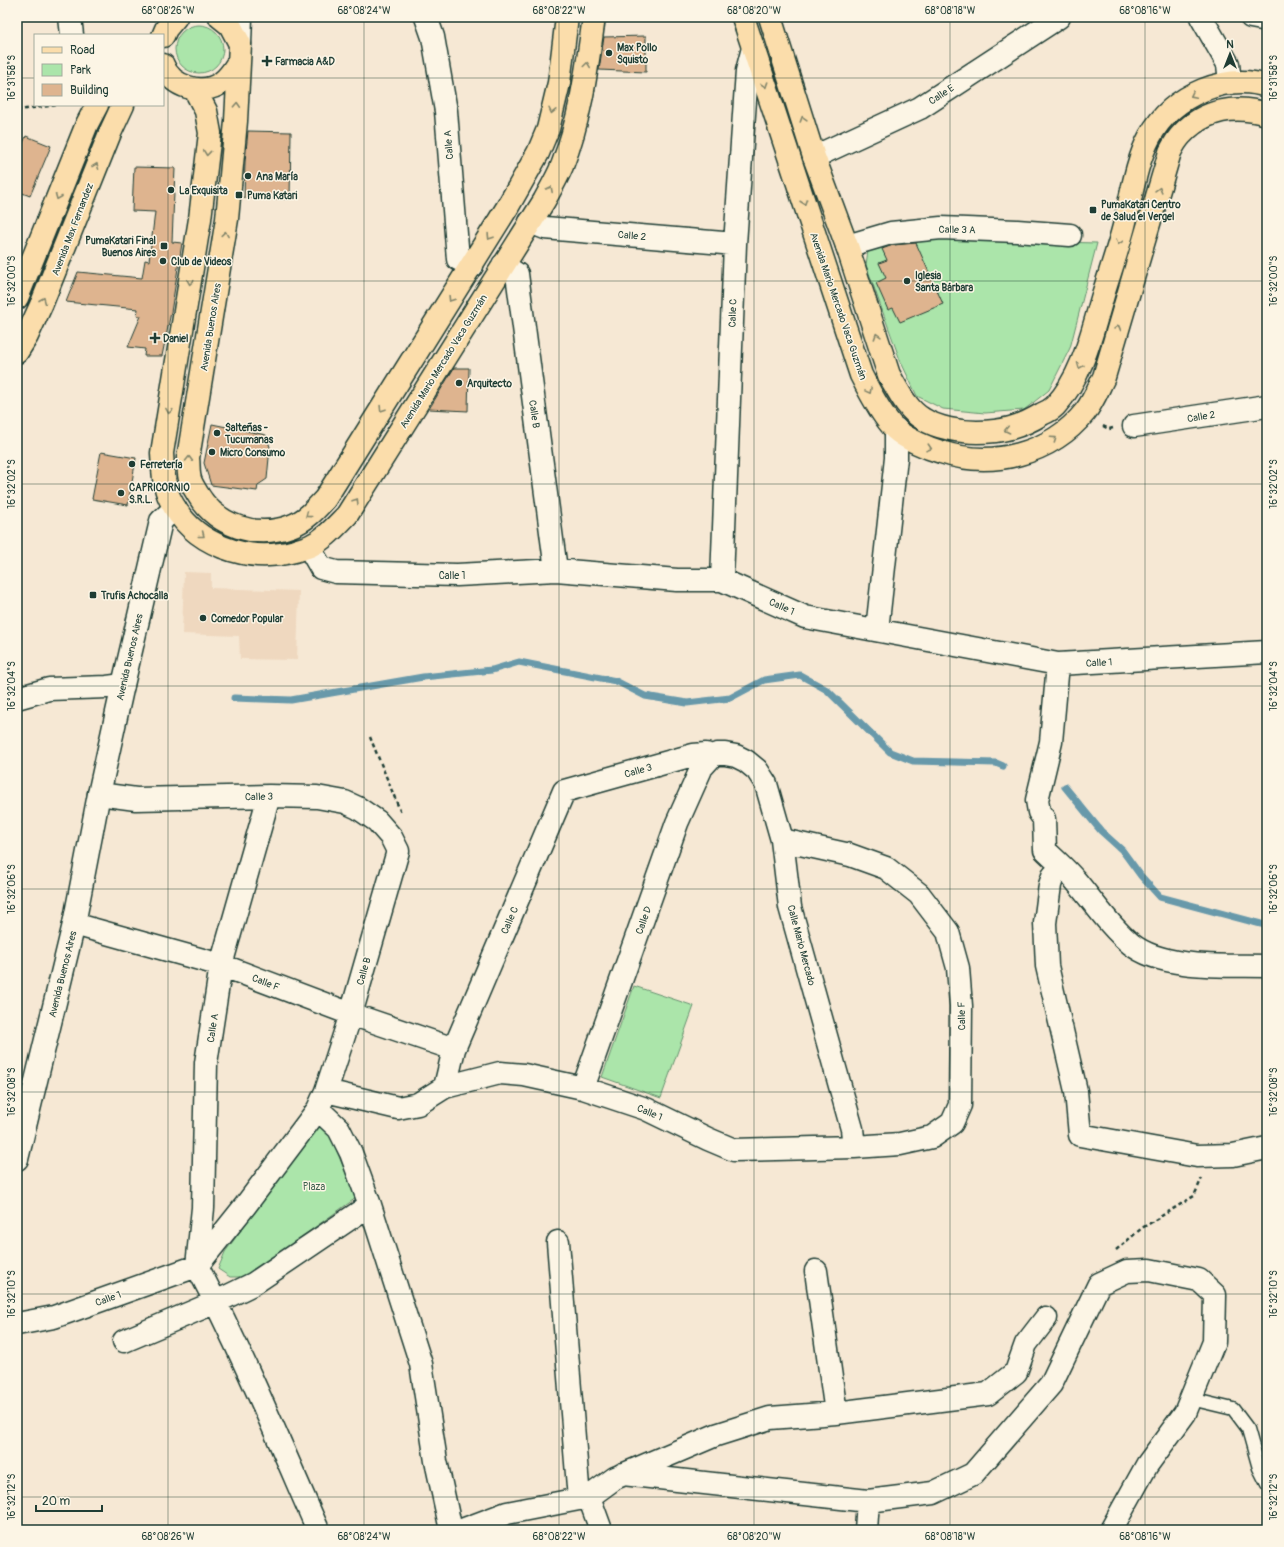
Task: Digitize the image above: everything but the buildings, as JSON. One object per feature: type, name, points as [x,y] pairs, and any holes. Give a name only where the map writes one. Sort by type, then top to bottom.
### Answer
[{"type":"main road","points":[[178,84],[213,87],[221,83],[233,72],[240,52],[230,25],[220,17]]},
{"type":"main road","points":[[164,66],[178,84],[206,111],[210,132],[200,219],[162,454],[164,477],[169,497],[175,508],[199,496],[207,507],[224,521],[240,528],[266,532],[292,526],[311,514],[329,493],[508,208],[538,153],[548,128],[559,83],[567,17]]},
{"type":"main road","name":"Avenida Mario Mercado Vaca Guzmán","points":[[175,508],[190,526],[210,541],[225,549],[252,555],[282,554],[309,547],[327,536],[347,515],[544,202],[562,168],[573,136],[582,99],[594,17]]},
{"type":"main road","name":"Avenida Mario Mercado Vaca Guzmán","points":[[743,17],[861,375],[870,393],[896,429],[923,446],[956,457],[980,460],[1020,455],[1044,445],[1072,425],[1086,411],[1104,377],[1170,152],[1181,135],[1193,123],[1208,115],[1234,109],[1252,110],[1267,114]]},
{"type":"main road","points":[[770,17],[814,157],[847,246],[889,375],[911,409],[923,419],[946,428],[969,432],[996,432],[1015,428],[1055,407],[1077,374],[1088,348],[1124,226],[1136,169],[1144,146],[1155,127],[1170,110],[1190,95],[1208,88],[1230,83],[1247,83],[1267,86]]},
{"type":"main road","points":[[753,48],[778,40]]},
{"type":"main road","name":"Avenida Buenos Aires","points":[[199,496],[190,480],[188,458],[228,219],[240,52]]},
{"type":"main road","points":[[1230,83],[1234,109]]},
{"type":"main road","points":[[17,298],[95,106]]},
{"type":"main road","name":"Avenida Max Fernandez","points":[[20,339],[42,303],[115,119],[122,106]]},
{"type":"main road","points":[[791,165],[814,157]]},
{"type":"main road","points":[[508,208],[530,222]]},
{"type":"main road","points":[[1055,407],[1072,425]]},
{"type":"main road","points":[[896,429],[911,409]]},
{"type":"street","points":[[70,17],[72,34]]},
{"type":"street","name":"Avenida Buenos Aires","points":[[240,52],[241,17]]},
{"type":"street","name":"Calle A","points":[[426,17],[433,37],[446,111],[458,259],[472,266]]},
{"type":"street","name":"Calle E","points":[[814,157],[920,108],[1059,17]]},
{"type":"street","points":[[1201,17],[1228,64],[1230,83]]},
{"type":"street","points":[[1252,17],[1267,20]]},
{"type":"street","name":"Calle C","points":[[722,580],[735,244],[747,70],[753,48]]},
{"type":"street","name":"Calle 2","points":[[530,222],[546,228],[735,244]]},
{"type":"street","name":"Calle 3 A","points":[[847,246],[891,233],[941,228],[1070,235]]},
{"type":"street","name":"Calle B","points":[[503,265],[517,274],[556,570]]},
{"type":"street","name":"Calle 2","points":[[1134,426],[1267,406]]},
{"type":"street","points":[[876,630],[896,458],[896,429]]},
{"type":"street","name":"Avenida Buenos Aires","points":[[17,1159],[74,924],[99,794],[161,521],[175,508]]},
{"type":"street","name":"Calle 1","points":[[309,547],[321,568],[336,572],[457,575],[556,570],[677,580],[722,580],[805,617],[1058,664],[1267,652]]},
{"type":"street","points":[[1058,664],[1051,742],[1037,800],[1039,812],[1044,819],[1045,850],[1074,879],[1110,923],[1131,944],[1145,953],[1176,962],[1267,966]]},
{"type":"street","points":[[17,698],[49,689],[123,685]]},
{"type":"street","name":"Calle 3","points":[[564,791],[693,755],[706,754],[712,756]]},
{"type":"street","name":"Calle Mario Mercado","points":[[712,756],[717,754],[736,756],[757,770],[766,784],[782,840],[790,907],[852,1129],[854,1147]]},
{"type":"street","name":"Calle D","points":[[583,1088],[677,823],[702,767],[712,756]]},
{"type":"street","name":"Calle C","points":[[445,1087],[454,1049],[564,791]]},
{"type":"street","name":"Calle 3","points":[[99,794],[136,799],[269,796],[317,797],[345,802],[358,808],[377,821],[391,837],[398,851]]},
{"type":"street","name":"Calle A","points":[[197,1266],[203,1208],[206,1062],[222,965],[269,796]]},
{"type":"street","name":"Calle F","points":[[782,840],[850,855],[886,868],[892,872],[919,894],[948,932],[958,968],[961,1006],[960,1105],[952,1123],[932,1137],[900,1144],[854,1147]]},
{"type":"street","name":"Calle B","points":[[197,1266],[245,1206],[322,1100],[351,1014],[398,851]]},
{"type":"street","points":[[1062,867],[1053,876],[1050,885],[1045,923],[1047,966],[1076,1091],[1080,1135],[1179,1154],[1197,1156],[1233,1155],[1267,1148]]},
{"type":"street","name":"Calle F","points":[[74,924],[222,965],[351,1014],[454,1049]]},
{"type":"street","name":"Calle 1","points":[[322,1100],[398,1108],[418,1104],[445,1087],[500,1074],[524,1075],[583,1088],[646,1109],[708,1140],[734,1150],[854,1147]]},
{"type":"street","points":[[322,1100],[351,1153],[370,1205],[421,1364],[436,1461],[452,1530]]},
{"type":"street","points":[[124,1341],[216,1302],[253,1284],[370,1205]]},
{"type":"street","points":[[558,1242],[584,1498],[602,1530]]},
{"type":"street","points":[[197,1266],[216,1302],[256,1388],[318,1530]]},
{"type":"street","name":"Calle 1","points":[[17,1324],[54,1317],[197,1266]]},
{"type":"street","points":[[622,1474],[868,1501],[934,1493],[972,1474],[1051,1384],[1099,1284],[1127,1271],[1149,1270],[1199,1280],[1215,1295],[1214,1342],[1185,1413],[1147,1465],[1111,1530]]},
{"type":"street","points":[[816,1271],[836,1413]]},
{"type":"street","points":[[462,1530],[507,1513],[584,1498],[622,1474],[716,1435],[770,1418],[836,1413],[988,1394],[1016,1372],[1026,1344],[1046,1318]]},
{"type":"street","points":[[866,1530],[868,1501]]},
{"type":"lane","points":[[1191,1399],[1232,1409],[1248,1429],[1259,1468],[1267,1484]]},
{"type":"path","points":[[17,110],[50,106]]},
{"type":"path","points":[[1097,423],[1109,429],[1134,426]]},
{"type":"path","points":[[370,737],[403,818]]},
{"type":"path","points":[[1114,1252],[1142,1228],[1194,1196],[1211,1156]]},
{"type":"shaded area","points":[[184,572],[211,573],[211,588],[299,591],[297,660],[240,659],[239,636],[182,634]]},
{"type":"green space","points":[[194,25],[204,25],[216,32],[223,44],[223,54],[216,66],[204,73],[194,73],[186,69],[179,62],[175,54],[175,44],[179,36],[186,29]]},
{"type":"green space","points":[[934,239],[1097,243],[1070,348],[1049,390],[1024,410],[985,413],[943,409],[917,396],[900,360],[866,265],[868,250],[878,246]]},
{"type":"green space","points":[[634,986],[694,1006],[661,1098],[602,1077]]},
{"type":"green space","name":"Plaza","points":[[319,1126],[329,1132],[356,1198],[245,1277],[230,1277],[218,1269],[225,1252],[307,1140]]},
{"type":"waterway","points":[[234,698],[291,700],[423,677],[492,670],[519,662],[616,681],[645,696],[687,703],[730,698],[764,680],[800,675],[827,690],[890,752],[913,761],[996,763],[1003,766]]},
{"type":"waterway","points":[[1065,787],[1101,831],[1122,850],[1141,876],[1160,897],[1267,925]]},
{"type":"place","name":"Max Pollo Squisto","points":[[609,53]]},
{"type":"place","name":"Farmacia A&D","points":[[267,61]]},
{"type":"place","name":"Ana María","points":[[248,176]]},
{"type":"place","name":"La Exquisita","points":[[171,190]]},
{"type":"place","name":"Puma Katari","points":[[239,195]]},
{"type":"place","name":"PumaKatari Centro de Salud el Vergel","points":[[1093,210]]},
{"type":"place","name":"PumaKatari Final Buenos Aires","points":[[164,246]]},
{"type":"place","name":"Club de Videos","points":[[163,261]]},
{"type":"place","name":"Iglesia Santa Bárbara","points":[[907,281]]},
{"type":"place","name":"Daniel","points":[[155,338]]},
{"type":"place","name":"Arquitecto","points":[[459,383]]},
{"type":"place","name":"Salteñas - Tucumanas","points":[[217,433]]},
{"type":"place","name":"Micro Consumo","points":[[212,452]]},
{"type":"place","name":"Ferretería","points":[[132,464]]},
{"type":"place","name":"CAPRICORNIO S.R.L.","points":[[121,493]]},
{"type":"place","name":"Trufis Achocalla","points":[[93,595]]},
{"type":"place","name":"Comedor Popular","points":[[203,618]]}]
